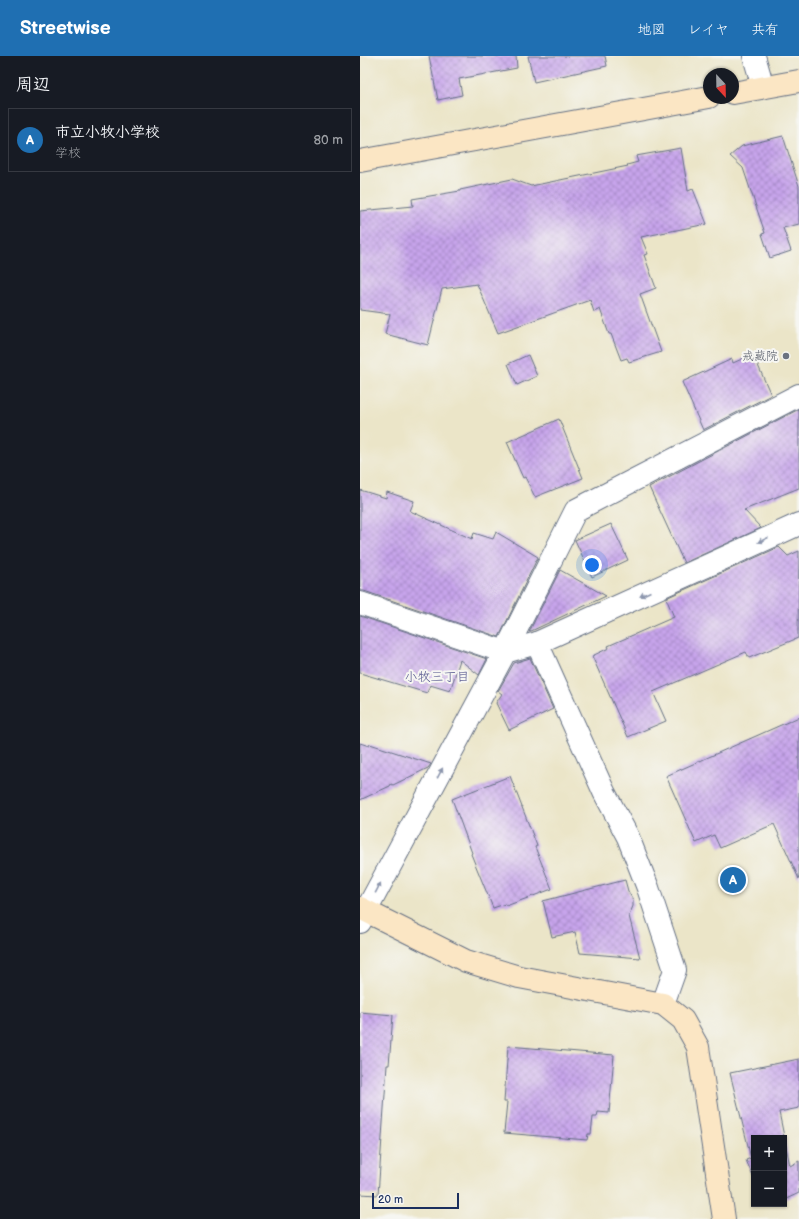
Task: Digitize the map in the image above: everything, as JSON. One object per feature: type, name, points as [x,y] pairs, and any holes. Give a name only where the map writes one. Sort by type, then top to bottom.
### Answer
[{"type":"street","points":[[754,56],[763,87]]},
{"type":"street","points":[[739,92],[799,81]]},
{"type":"street","points":[[360,161],[703,98]]},
{"type":"street","points":[[724,1219],[698,1047],[683,1020],[663,1004],[519,977],[466,960],[362,914],[505,652],[576,510],[799,395]]},
{"type":"street","points":[[360,603],[505,652],[537,643],[799,524]]},
{"type":"street","points":[[537,643],[604,792],[628,837],[648,888],[675,970],[663,1004]]},
{"type":"building","points":[[429,56],[516,56],[517,68],[459,79],[462,95],[438,100]]},
{"type":"building","points":[[528,56],[605,56],[607,66],[534,82]]},
{"type":"building","points":[[783,136],[799,186],[799,224],[783,228],[791,251],[770,258],[762,234],[765,233],[743,168],[730,156],[742,146]]},
{"type":"building","points":[[681,148],[688,191],[693,189],[707,224],[641,237],[648,254],[644,255],[656,288],[640,294],[661,352],[629,362],[627,358],[621,360],[600,309],[594,312],[590,300],[498,333],[477,284],[442,289],[428,345],[385,334],[390,314],[360,310],[360,211],[413,206],[412,199],[460,191],[512,179],[531,186],[628,166],[627,165],[638,162],[636,156]]},
{"type":"building","points":[[753,354],[771,395],[703,430],[682,382],[732,359],[733,363]]},
{"type":"building","points":[[528,355],[537,376],[517,385],[508,364]]},
{"type":"building","points":[[799,409],[799,488],[744,510],[761,528],[684,563],[649,487]]},
{"type":"building","points":[[559,419],[583,478],[535,497],[525,477],[523,478],[507,442]]},
{"type":"building","points":[[360,490],[386,498],[387,492],[414,501],[410,511],[472,539],[474,533],[493,539],[496,532],[538,557],[499,637],[364,591],[360,591]]},
{"type":"building","points":[[611,524],[628,560],[592,577],[575,540]]},
{"type":"building","points":[[779,547],[788,556],[799,551],[798,638],[749,658],[746,652],[653,692],[666,721],[628,737],[592,656],[609,648],[608,646],[674,617],[666,598]]},
{"type":"building","points":[[560,570],[606,596],[529,632]]},
{"type":"building","points":[[360,616],[487,659],[479,675],[460,660],[450,691],[430,685],[427,693],[360,673]]},
{"type":"building","points":[[530,658],[553,709],[509,730],[496,703],[502,694],[498,691],[514,663]]},
{"type":"building","points":[[799,717],[799,879],[774,824],[720,848],[714,835],[696,843],[666,776]]},
{"type":"building","points":[[360,743],[369,746],[370,744],[431,764],[428,768],[393,785],[391,784],[390,786],[360,800]]},
{"type":"building","points":[[510,776],[537,846],[535,847],[552,889],[506,906],[505,904],[493,908],[471,854],[472,853],[452,799]]},
{"type":"building","points":[[625,880],[628,891],[633,900],[633,906],[629,916],[640,958],[580,953],[575,932],[552,937],[543,901]]},
{"type":"building","points":[[360,1012],[393,1015],[389,1065],[387,1065],[378,1195],[360,1194]]},
{"type":"building","points":[[508,1046],[614,1055],[609,1113],[598,1112],[597,1117],[593,1117],[591,1134],[588,1134],[587,1140],[504,1133],[507,1102],[504,1102]]},
{"type":"building","points":[[799,1059],[799,1108],[779,1112],[784,1135],[751,1135],[751,1158],[730,1073]]},
{"type":"building","points":[[787,1151],[790,1166],[799,1161],[799,1193],[787,1199]]},
{"type":"building","points":[[751,1158],[751,1172],[746,1160]]},
{"type":"place","name":"戒藏院","points":[[786,356]]},
{"type":"place","name":"市立小牧小学校","points":[[733,880]]},
{"type":"district","name":"小牧三丁目","points":[[437,676]]}]
